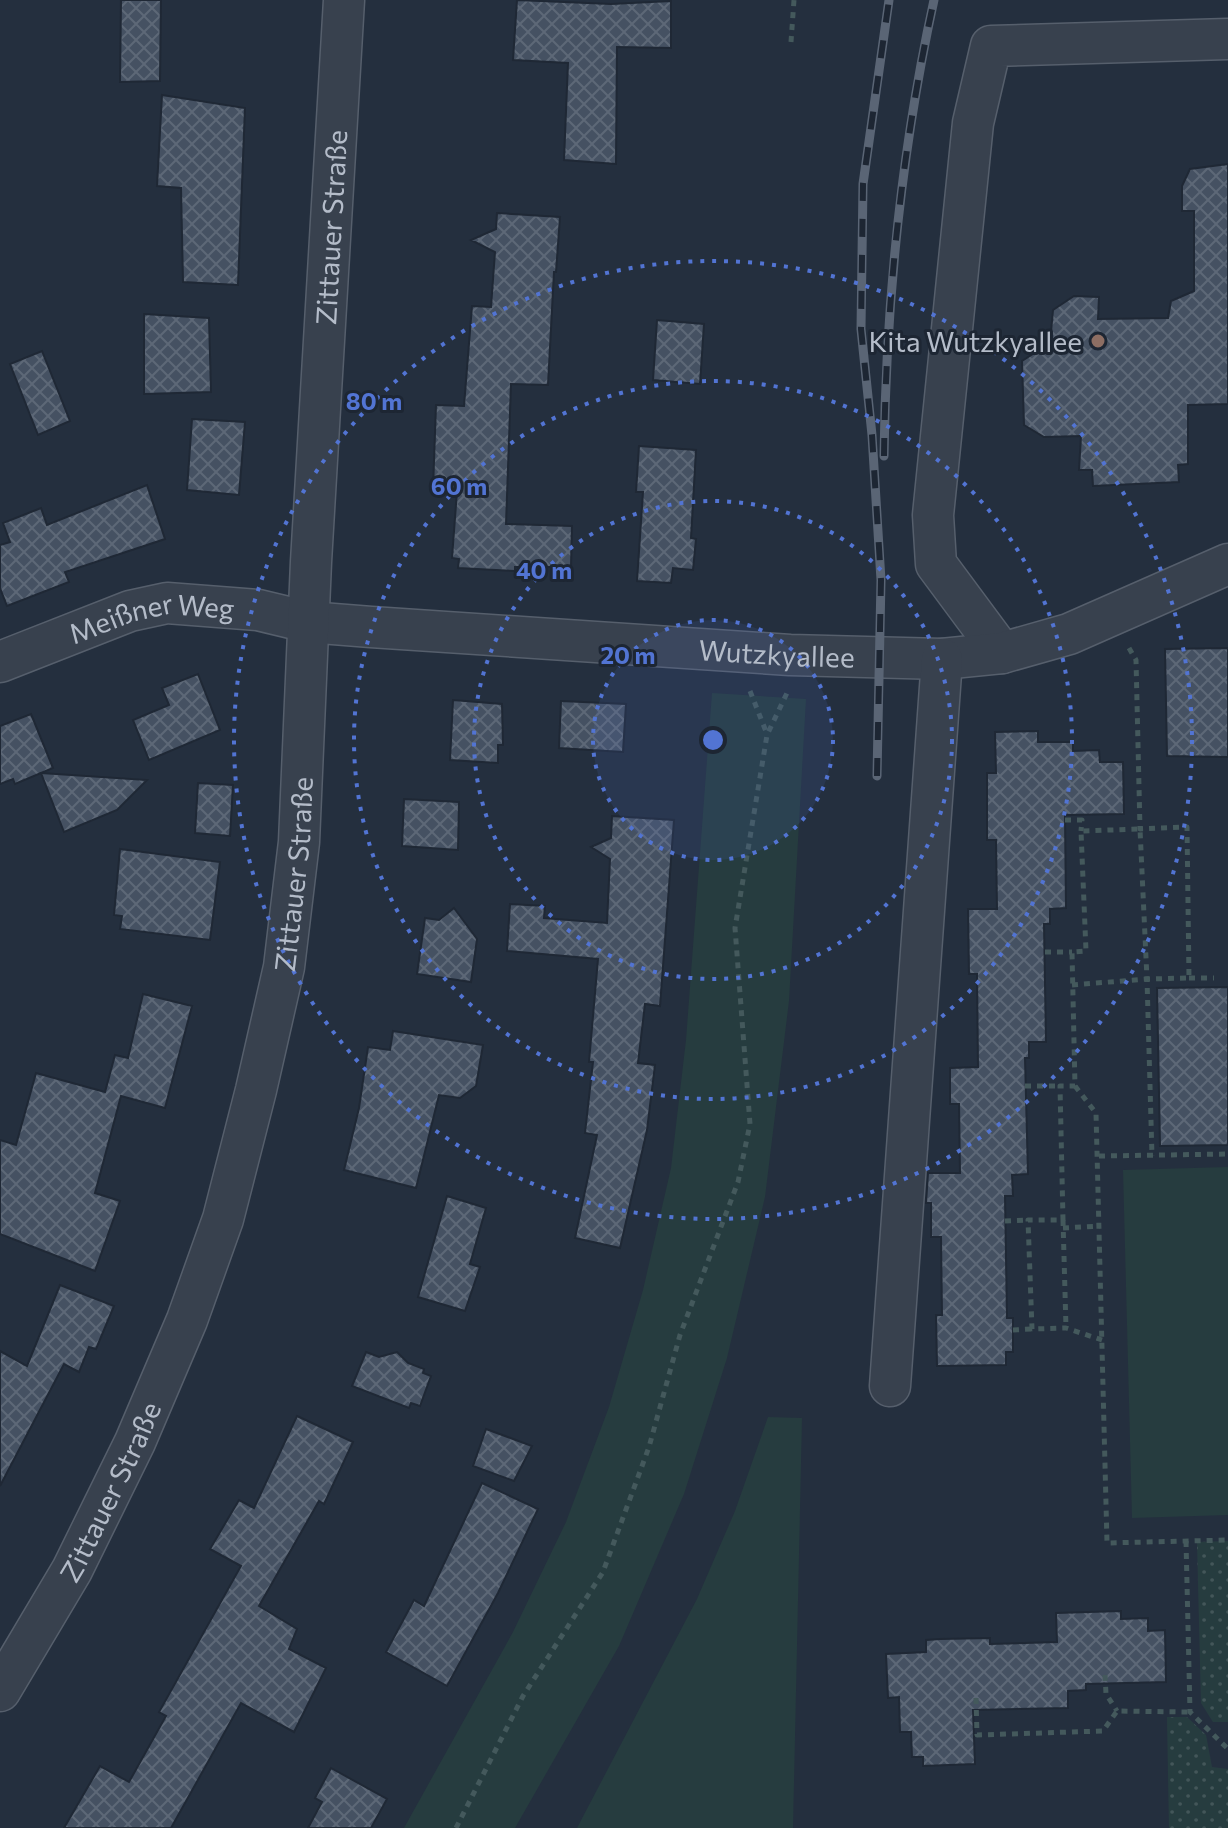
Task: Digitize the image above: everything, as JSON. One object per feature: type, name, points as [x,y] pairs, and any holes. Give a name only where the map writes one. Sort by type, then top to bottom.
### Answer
[{"type":"street","name":"Zittauer Straße","points":[[0,1691],[72,1570],[135,1442],[187,1320],[223,1219],[284,967],[299,842],[308,622],[344,0]]},
{"type":"street","points":[[1002,653],[936,564],[933,515],[973,123],[991,46],[1228,39]]},
{"type":"street","name":"Wutzkyallee","points":[[308,622],[790,655],[942,659],[1002,653],[1069,634],[1228,564]]},
{"type":"street","name":"Meißner Weg","points":[[0,662],[130,611],[167,603],[258,610],[308,622]]},
{"type":"street","points":[[890,1386],[942,659]]},
{"type":"path","points":[[791,42],[794,0]]},
{"type":"path","points":[[1113,615],[1136,660],[1152,1156]]},
{"type":"path","points":[[749,690],[767,735]]},
{"type":"path","points":[[456,1828],[523,1696],[603,1572],[649,1447],[680,1335],[738,1182],[750,1124],[735,928],[767,735],[787,692]]},
{"type":"path","points":[[1045,952],[1086,951],[1082,820],[1065,820]]},
{"type":"path","points":[[1081,831],[1187,827],[1189,978]]},
{"type":"path","points":[[1072,952],[1075,1086],[1096,1113],[1099,1156],[1107,1543],[1228,1540]]},
{"type":"path","points":[[1072,985],[1214,978]]},
{"type":"path","points":[[1025,1086],[1075,1086]]},
{"type":"path","points":[[1060,1086],[1066,1328]]},
{"type":"path","points":[[1099,1156],[1228,1154]]},
{"type":"path","points":[[1028,1220],[1032,1329]]},
{"type":"path","points":[[1005,1221],[1100,1226]]},
{"type":"path","points":[[1013,1330],[1066,1328],[1102,1340]]},
{"type":"path","points":[[1186,1541],[1190,1712]]},
{"type":"path","points":[[1105,1675],[1106,1694],[1117,1711]]},
{"type":"path","points":[[976,1698],[977,1735],[1103,1731],[1117,1711]]},
{"type":"path","points":[[1117,1711],[1190,1712],[1228,1749]]},
{"type":"green space","points":[[712,693],[806,699],[789,1001],[765,1197],[727,1358],[684,1494],[619,1646],[515,1828],[404,1828],[513,1632],[566,1522],[609,1407],[643,1290],[671,1168],[686,1040]]},
{"type":"green space","points":[[1228,1167],[1228,1515],[1132,1518],[1123,1170]]},
{"type":"green space","points":[[768,1417],[802,1418],[793,1828],[577,1828],[697,1599],[735,1511]]},
{"type":"green space","points":[[1228,1541],[1228,1722],[1213,1722],[1201,1703],[1197,1542]]},
{"type":"green space","points":[[1167,1717],[1187,1717],[1206,1735],[1212,1767],[1228,1769],[1228,1828],[1169,1828]]},
{"type":"building","points":[[121,0],[161,0],[160,81],[120,82]]},
{"type":"building","points":[[517,0],[611,4],[671,1],[671,48],[617,47],[616,164],[564,160],[568,63],[513,60]]},
{"type":"building","points":[[162,95],[245,108],[238,285],[183,282],[181,188],[157,186]]},
{"type":"building","points":[[1228,164],[1228,404],[1188,405],[1188,464],[1178,465],[1179,482],[1093,486],[1092,470],[1079,470],[1081,436],[1044,437],[1024,425],[1022,361],[1050,343],[1053,310],[1074,296],[1099,297],[1098,319],[1168,318],[1171,301],[1194,291],[1194,211],[1182,211],[1182,186],[1190,169]]},
{"type":"building","points":[[497,213],[560,217],[548,385],[511,384],[506,524],[572,526],[571,567],[515,567],[515,571],[458,568],[459,559],[452,558],[457,491],[433,489],[436,405],[464,406],[472,306],[491,307],[495,252],[471,240],[496,229]]},
{"type":"building","points":[[144,314],[209,318],[211,392],[144,394]]},
{"type":"building","points":[[657,320],[704,324],[700,384],[653,380]]},
{"type":"building","points":[[42,351],[70,421],[38,435],[10,364]]},
{"type":"building","points":[[192,419],[245,422],[239,495],[187,490]]},
{"type":"building","points":[[639,446],[696,450],[691,538],[696,539],[693,570],[673,568],[671,583],[637,581],[643,492],[636,492]]},
{"type":"building","points":[[147,485],[165,539],[65,572],[69,582],[7,606],[0,588],[0,545],[10,542],[3,523],[41,508],[47,525]]},
{"type":"building","points":[[1228,648],[1228,757],[1167,756],[1165,649]]},
{"type":"building","points":[[198,674],[220,730],[149,760],[133,720],[169,705],[162,688]]},
{"type":"building","points":[[453,700],[502,704],[503,745],[498,745],[498,763],[450,760]]},
{"type":"building","points":[[561,701],[626,704],[623,752],[559,748]]},
{"type":"building","points":[[31,714],[53,768],[15,784],[13,779],[0,784],[0,726]]},
{"type":"building","points":[[1038,731],[1038,742],[1073,742],[1073,751],[1099,750],[1100,762],[1123,762],[1124,814],[1065,815],[1066,908],[1050,909],[1050,924],[1044,924],[1046,1042],[1029,1042],[1029,1058],[1025,1058],[1028,1174],[1012,1175],[1013,1196],[1005,1196],[1007,1318],[1013,1318],[1013,1352],[1006,1352],[1006,1365],[937,1366],[936,1315],[942,1315],[941,1237],[931,1237],[931,1203],[926,1203],[928,1173],[960,1173],[959,1104],[950,1104],[950,1068],[978,1067],[977,974],[969,974],[968,909],[997,909],[996,840],[987,840],[987,773],[996,773],[995,732]]},
{"type":"building","points":[[41,773],[147,780],[117,810],[64,832]]},
{"type":"building","points":[[198,783],[233,785],[230,836],[195,833]]},
{"type":"building","points":[[404,799],[459,802],[458,850],[402,846]]},
{"type":"building","points":[[612,816],[674,820],[660,1006],[645,1004],[638,1063],[655,1065],[647,1130],[620,1248],[575,1238],[597,1135],[585,1133],[593,1062],[589,1062],[598,959],[507,951],[510,904],[545,906],[544,918],[607,923],[610,859],[591,847],[611,838]]},
{"type":"building","points":[[120,849],[220,862],[210,940],[120,929],[122,916],[114,915]]},
{"type":"building","points":[[454,908],[477,939],[471,982],[417,974],[425,918],[439,920]]},
{"type":"building","points":[[1228,987],[1228,1145],[1160,1146],[1157,988]]},
{"type":"building","points":[[143,994],[192,1006],[165,1108],[121,1096],[95,1193],[120,1201],[95,1271],[0,1234],[0,1140],[16,1145],[36,1073],[105,1092],[115,1055],[128,1058]]},
{"type":"building","points":[[393,1031],[483,1045],[476,1086],[460,1098],[439,1095],[416,1188],[344,1170],[359,1108],[368,1047],[390,1050]]},
{"type":"building","points":[[447,1196],[486,1208],[470,1264],[480,1267],[465,1311],[418,1297]]},
{"type":"building","points":[[60,1285],[114,1306],[96,1349],[89,1347],[79,1372],[64,1364],[0,1486],[0,1351],[27,1366]]},
{"type":"building","points":[[366,1352],[379,1357],[397,1352],[408,1363],[424,1369],[423,1373],[431,1376],[420,1406],[411,1403],[409,1408],[352,1386]]},
{"type":"building","points":[[297,1416],[353,1442],[324,1504],[319,1501],[259,1606],[297,1629],[289,1649],[326,1668],[294,1732],[241,1703],[171,1828],[64,1828],[100,1766],[129,1782],[166,1716],[159,1712],[241,1566],[210,1549],[239,1500],[254,1508]]},
{"type":"building","points":[[486,1429],[532,1446],[514,1481],[473,1466]]},
{"type":"building","points":[[482,1483],[538,1509],[498,1593],[447,1686],[386,1652],[414,1600],[424,1606]]},
{"type":"building","points":[[1121,1611],[1121,1619],[1148,1618],[1148,1631],[1165,1630],[1166,1682],[1086,1684],[1086,1690],[1068,1691],[1068,1708],[973,1710],[975,1764],[923,1766],[923,1757],[912,1757],[911,1732],[900,1732],[899,1697],[888,1698],[886,1654],[926,1652],[926,1640],[940,1639],[990,1638],[990,1644],[1057,1642],[1056,1613]]},
{"type":"building","points":[[331,1768],[387,1799],[371,1828],[308,1828],[322,1802],[315,1798]]},
{"type":"railway","points":[[877,776],[881,580],[872,435],[861,329],[863,184],[889,0]]},
{"type":"railway","points":[[884,456],[888,341],[897,227],[922,57],[934,0]]},
{"type":"place","name":"Kita Wutzkyallee","points":[[1098,341]]}]
